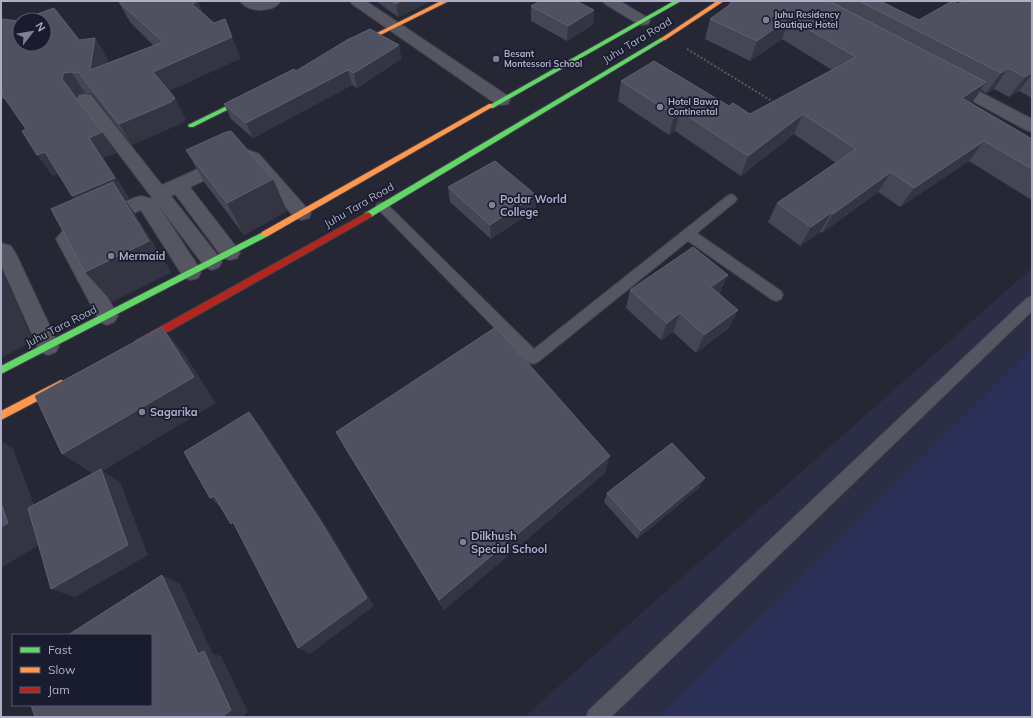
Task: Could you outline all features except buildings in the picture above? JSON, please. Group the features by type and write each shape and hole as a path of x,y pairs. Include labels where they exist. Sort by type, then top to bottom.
{"main road":[{"path":"344,50 446,1"},
{"name":"Juhu Tara Road","path":"1,370 230,253 678,1"},
{"name":"Juhu Tara Road","path":"130,348 382,206 667,36 721,1"},
{"path":"191,125 261,91"},
{"path":"1,416 69,380"}],"street":[{"path":"247,1 256,6 265,5 274,1"},
{"path":"357,1 502,100"},
{"path":"610,1 643,21"},
{"path":"936,75 1032,126"},
{"path":"85,99 212,262"},
{"path":"159,194 237,158 248,156 253,158 302,213"},
{"path":"178,185 230,253"},
{"path":"107,316 66,239 73,232 141,203 147,204 192,272"},
{"path":"180,221 198,212"},
{"path":"1,250 4,251 7,256 48,346"}],"lane":[{"path":"382,206 533,358 731,200"},
{"path":"688,234 776,295"},
{"path":"596,717 1032,302"}],"path":[{"path":"667,36 780,106"}],"shaded area":[{"path":"1032,268 1032,717 524,717"}],"water":[{"path":"1032,349 1032,717 660,717"}],"traffic: fast":[{"path":"491,106 678,1"},
{"path":"368,215 663,39"},
{"path":"191,125 253,95"},
{"path":"1,370 265,234"}],"traffic: slow":[{"path":"352,47 446,1"},
{"path":"663,39 721,1"},
{"path":"265,234 491,106"},
{"path":"1,416 61,384"}],"traffic: jam":[{"path":"138,344 368,215"}],"place":[{"name":"Juhu Residency Boutique Hotel","path":"766,20"},
{"name":"Besant Montessori School","path":"496,59"},
{"name":"Hotel Bawa Continental","path":"660,107"},
{"name":"Podar World College","path":"492,205"},
{"name":"Mermaid","path":"111,256"},
{"name":"Sagarika","path":"142,412"},
{"name":"Dilkhush Special School","path":"463,542"}]}
